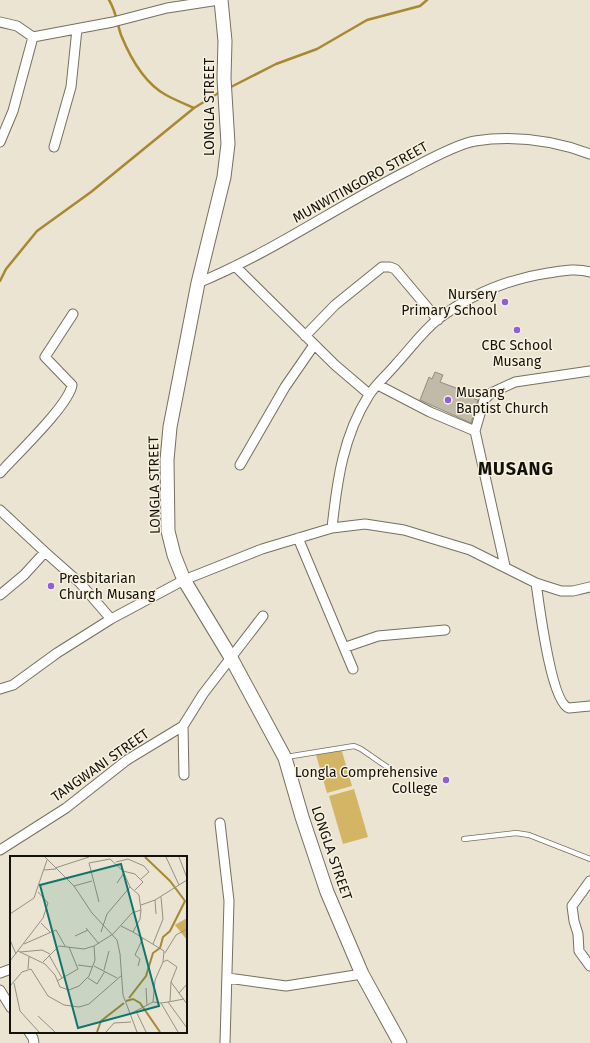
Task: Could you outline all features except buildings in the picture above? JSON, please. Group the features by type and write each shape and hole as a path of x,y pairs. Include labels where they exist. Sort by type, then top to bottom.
{"main road":[{"name":"LONGLA STREET","path":"220,0 225,41 224,78 228,144 224,177 198,283 170,427 167,460 168,531 174,555 184,580 230,656 285,758 302,817 327,892 362,974 400,1043"}],"street":[{"path":"0,22 17,26 33,37 116,22 166,4 220,0"},
{"path":"54,147 71,87 76,29"},
{"path":"0,142 13,112 33,37"},
{"name":"MUNWITINGORO STREET","path":"198,283 235,266 381,183 435,156 473,141 512,137 546,141 590,154"},
{"path":"235,266 305,336 369,394"},
{"path":"305,336 335,304 385,266 394,269 438,320"},
{"path":"332,528 337,480 342,457 352,429 369,394 438,320 465,302 509,281 523,277 567,270 590,272"},
{"path":"0,473 51,417 71,391 72,385 45,357 73,314"},
{"path":"240,465 285,387 314,344"},
{"path":"505,566 475,430 484,400 491,392 515,382 590,371"},
{"path":"378,385 430,412 475,430"},
{"path":"0,510 80,583 111,619"},
{"path":"0,689 13,685 57,653 111,619 184,580 262,549 332,528 365,524 404,530 470,550 505,566 536,583 561,591 573,591 590,587"},
{"path":"298,538 346,647 353,669"},
{"path":"0,595 24,575 45,552"},
{"path":"536,583 545,641 556,688 562,702 570,708 590,706"},
{"name":"TANGWANI STREET","path":"0,850 66,808 127,760 183,726 203,694 230,656 263,616"},
{"path":"346,647 378,636 445,630"},
{"path":"183,726 184,776"},
{"path":"220,823 229,901 225,1043"},
{"path":"590,881 572,906 578,934 579,952 590,966"},
{"path":"0,973 10,969"},
{"path":"228,978 286,986 362,974"},
{"path":"0,990 10,1006"},
{"path":"29,1033 33,1038 34,1043"}],"lane":[{"path":"285,758 354,746 361,748 390,769"},
{"path":"464,839 516,834 529,835 590,859"}],"shaded area":[{"path":"341,748 352,786 327,793 316,755"},
{"path":"354,789 368,837 343,844 329,796"}],"waterway":[{"path":"109,0 115,13 121,35 133,60 144,77 158,90 169,97 194,108 220,92"},
{"path":"229,88 276,64 317,49 367,20 420,6 427,0"},
{"path":"0,281 6,269 37,231 91,192 194,108"}],"place":[{"name":"Nursery Primary School","path":"505,302"},
{"name":"CBC School Musang","path":"517,330"},
{"name":"Musang Baptist Church","path":"448,400"},
{"name":"Presbitarian Church Musang","path":"51,586"},
{"name":"Longla Comprehensive College","path":"446,780"}],"district":[{"name":"MUSANG","path":"516,469"}]}
